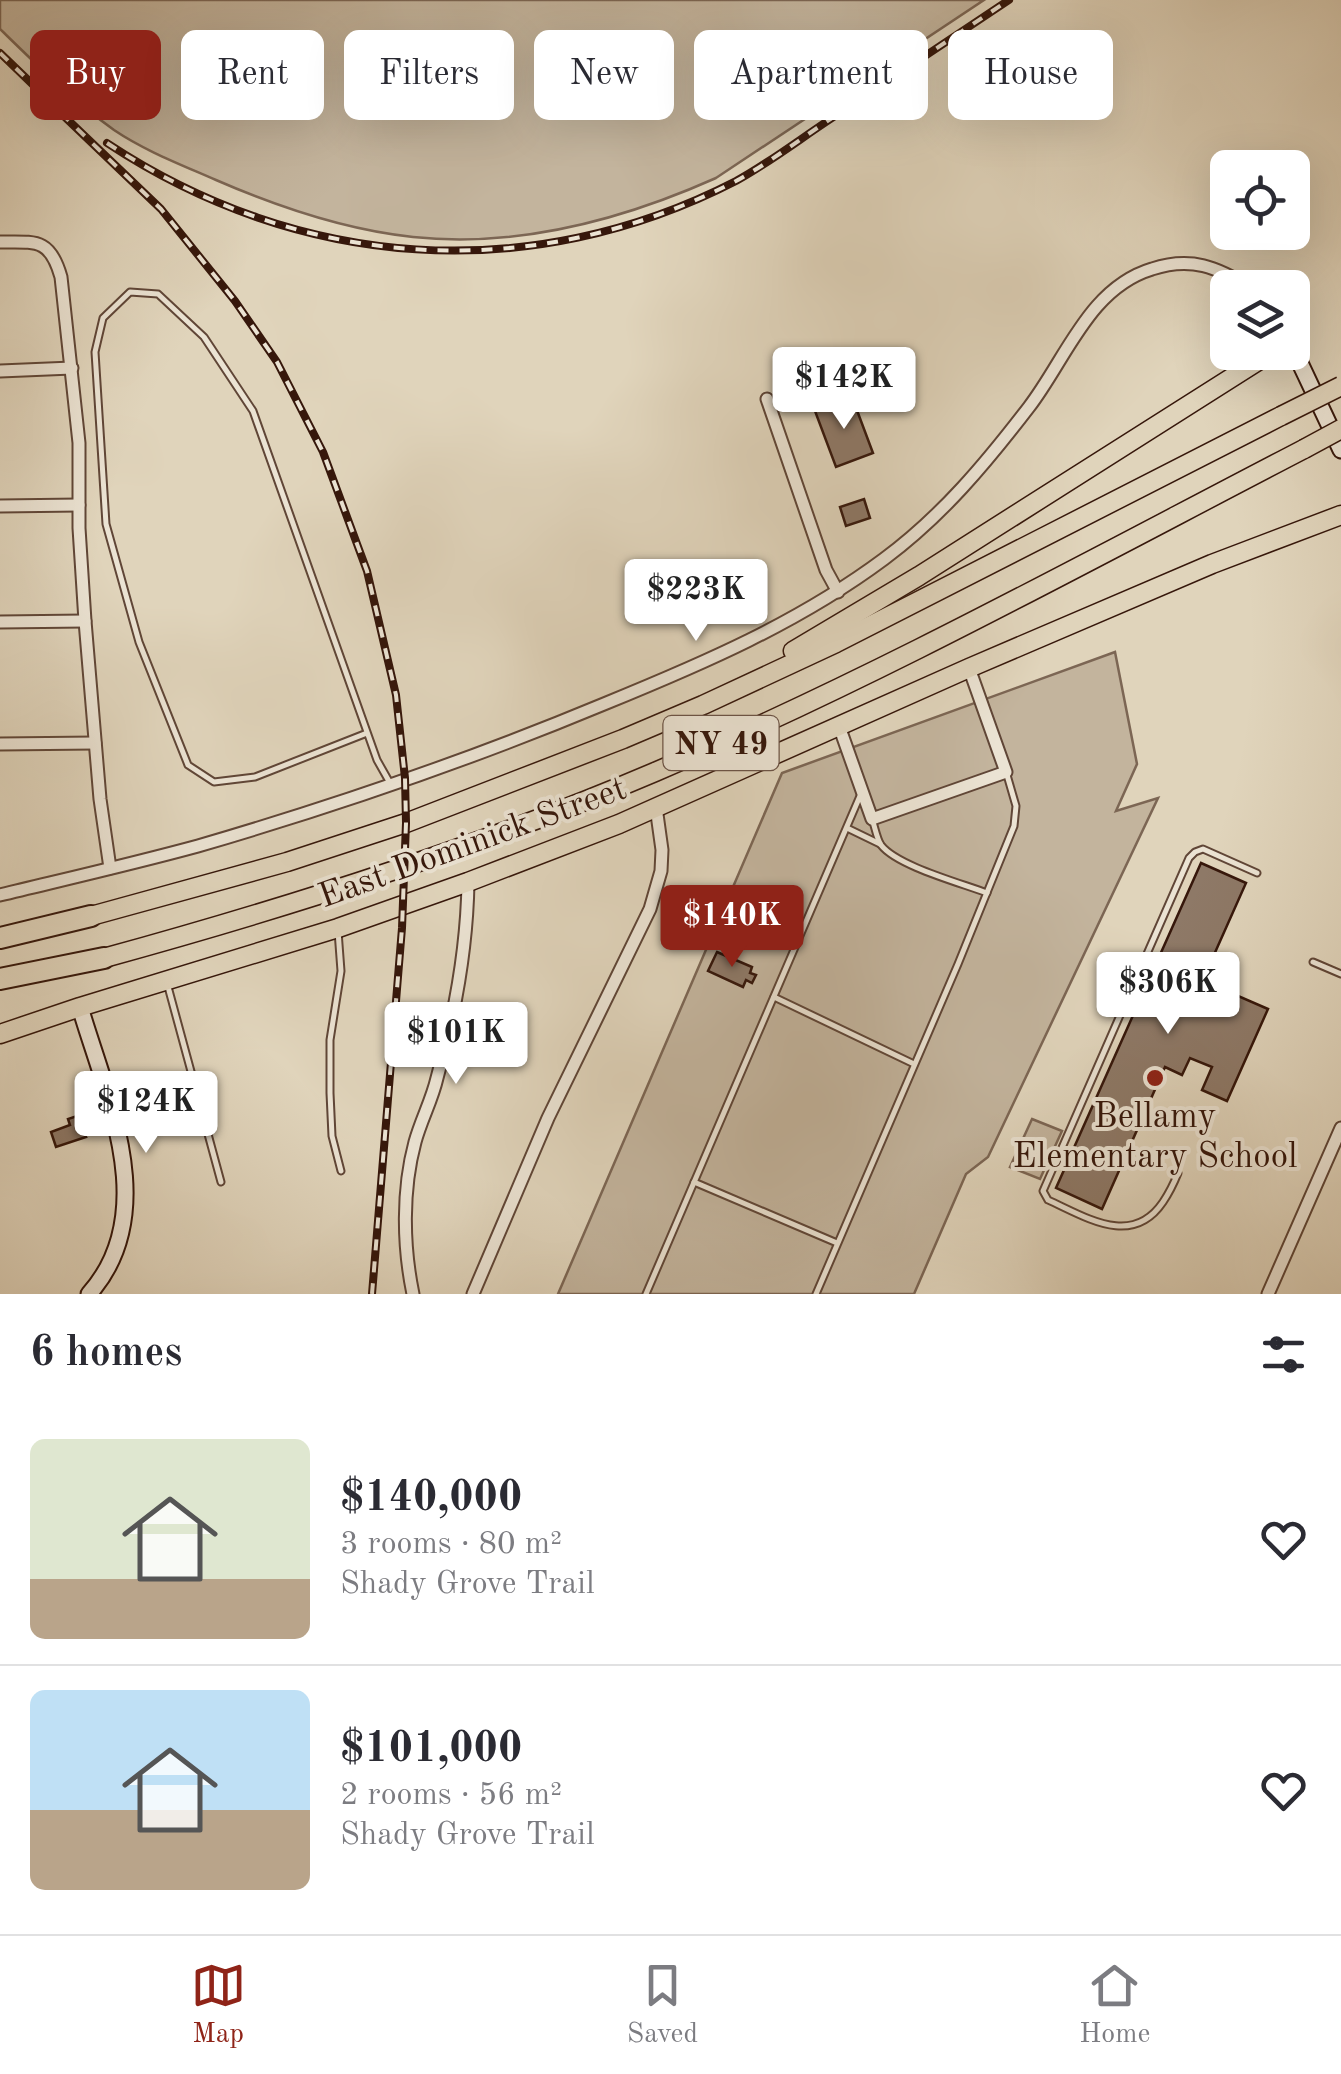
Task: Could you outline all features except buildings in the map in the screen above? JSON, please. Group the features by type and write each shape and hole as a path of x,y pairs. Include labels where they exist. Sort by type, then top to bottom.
{"highway":[{"path":"703,705 920,576 1244,370"},
{"name":"NY 49","path":"0,938 287,862 406,823 623,739 836,643 1341,386"},
{"name":"NY 49","path":"0,979 104,958 187,935 406,866 497,835 656,772 780,717 953,632 1341,429"},
{"name":"East Dominick Street","path":"0,1034 338,928 619,824 1212,564 1341,514"}],"main road":[{"path":"1303,370 1341,450"},
{"path":"80,1007 123,1150 126,1189 116,1248 89,1294"}],"street":[{"path":"0,242 44,246 55,256 62,277 79,443 84,622 110,868"},
{"path":"0,896 197,846 390,784 550,726 702,664 780,626 838,592 888,556 958,494 1039,394 1084,322 1117,286 1141,272 1168,264 1194,263 1220,270"},
{"path":"0,371 72,368"},
{"path":"767,399 826,570 838,592"},
{"path":"0,506 79,504"},
{"path":"0,622 84,622"},
{"path":"840,726 872,819 1006,772 970,668"},
{"path":"0,744 95,743"},
{"path":"473,1294 548,1118 650,909 661,872 656,807"},
{"path":"413,1294 406,1188 414,1144 437,1080 460,977 467,932 468,882"},
{"path":"1268,1294 1341,1128"}],"lane":[{"path":"367,732 255,777 214,782 188,765 139,642 106,524 95,352 102,318 130,292 158,294 204,337 253,411 377,760 390,784"},
{"path":"816,1294 1016,816 1016,800 1006,772"},
{"path":"646,1294 862,792"},
{"path":"872,819 880,844"},
{"path":"846,828 918,868 987,892"},
{"path":"1178,1173 1162,1204 1150,1217 1120,1227 1106,1226 1048,1200 1043,1191 1191,854 1204,849 1258,873"},
{"path":"338,928 341,971 330,1040 330,1093 332,1136 342,1170"},
{"path":"1313,962 1341,974"},
{"path":"166,980 222,1182"},
{"path":"774,997 914,1064"},
{"path":"694,1182 837,1243"}],"shaded area":[{"path":"0,0 984,0 928,37 928,30 694,30 694,120 803,120 716,178 680,193 606,218 491,238 388,234 313,216 177,163 114,130 101,120 161,120 161,30 30,30 30,58 0,29"},
{"path":"1115,652 1137,764 1116,811 1158,798 988,1157 966,1174 914,1294 558,1294 782,773"},
{"path":"1032,1119 1062,1131 1040,1179 1010,1167"}],"railway":[{"path":"107,143 181,185 257,217 336,239 416,249 497,249 578,238 658,215 736,181 1009,0"},
{"path":"0,53 30,82"},
{"path":"68,120 161,209 235,301 277,362 323,452 367,571 396,695 406,823 402,928 372,1294"}],"place":[{"name":"Bellamy Elementary School","path":"1155,1078"}]}
